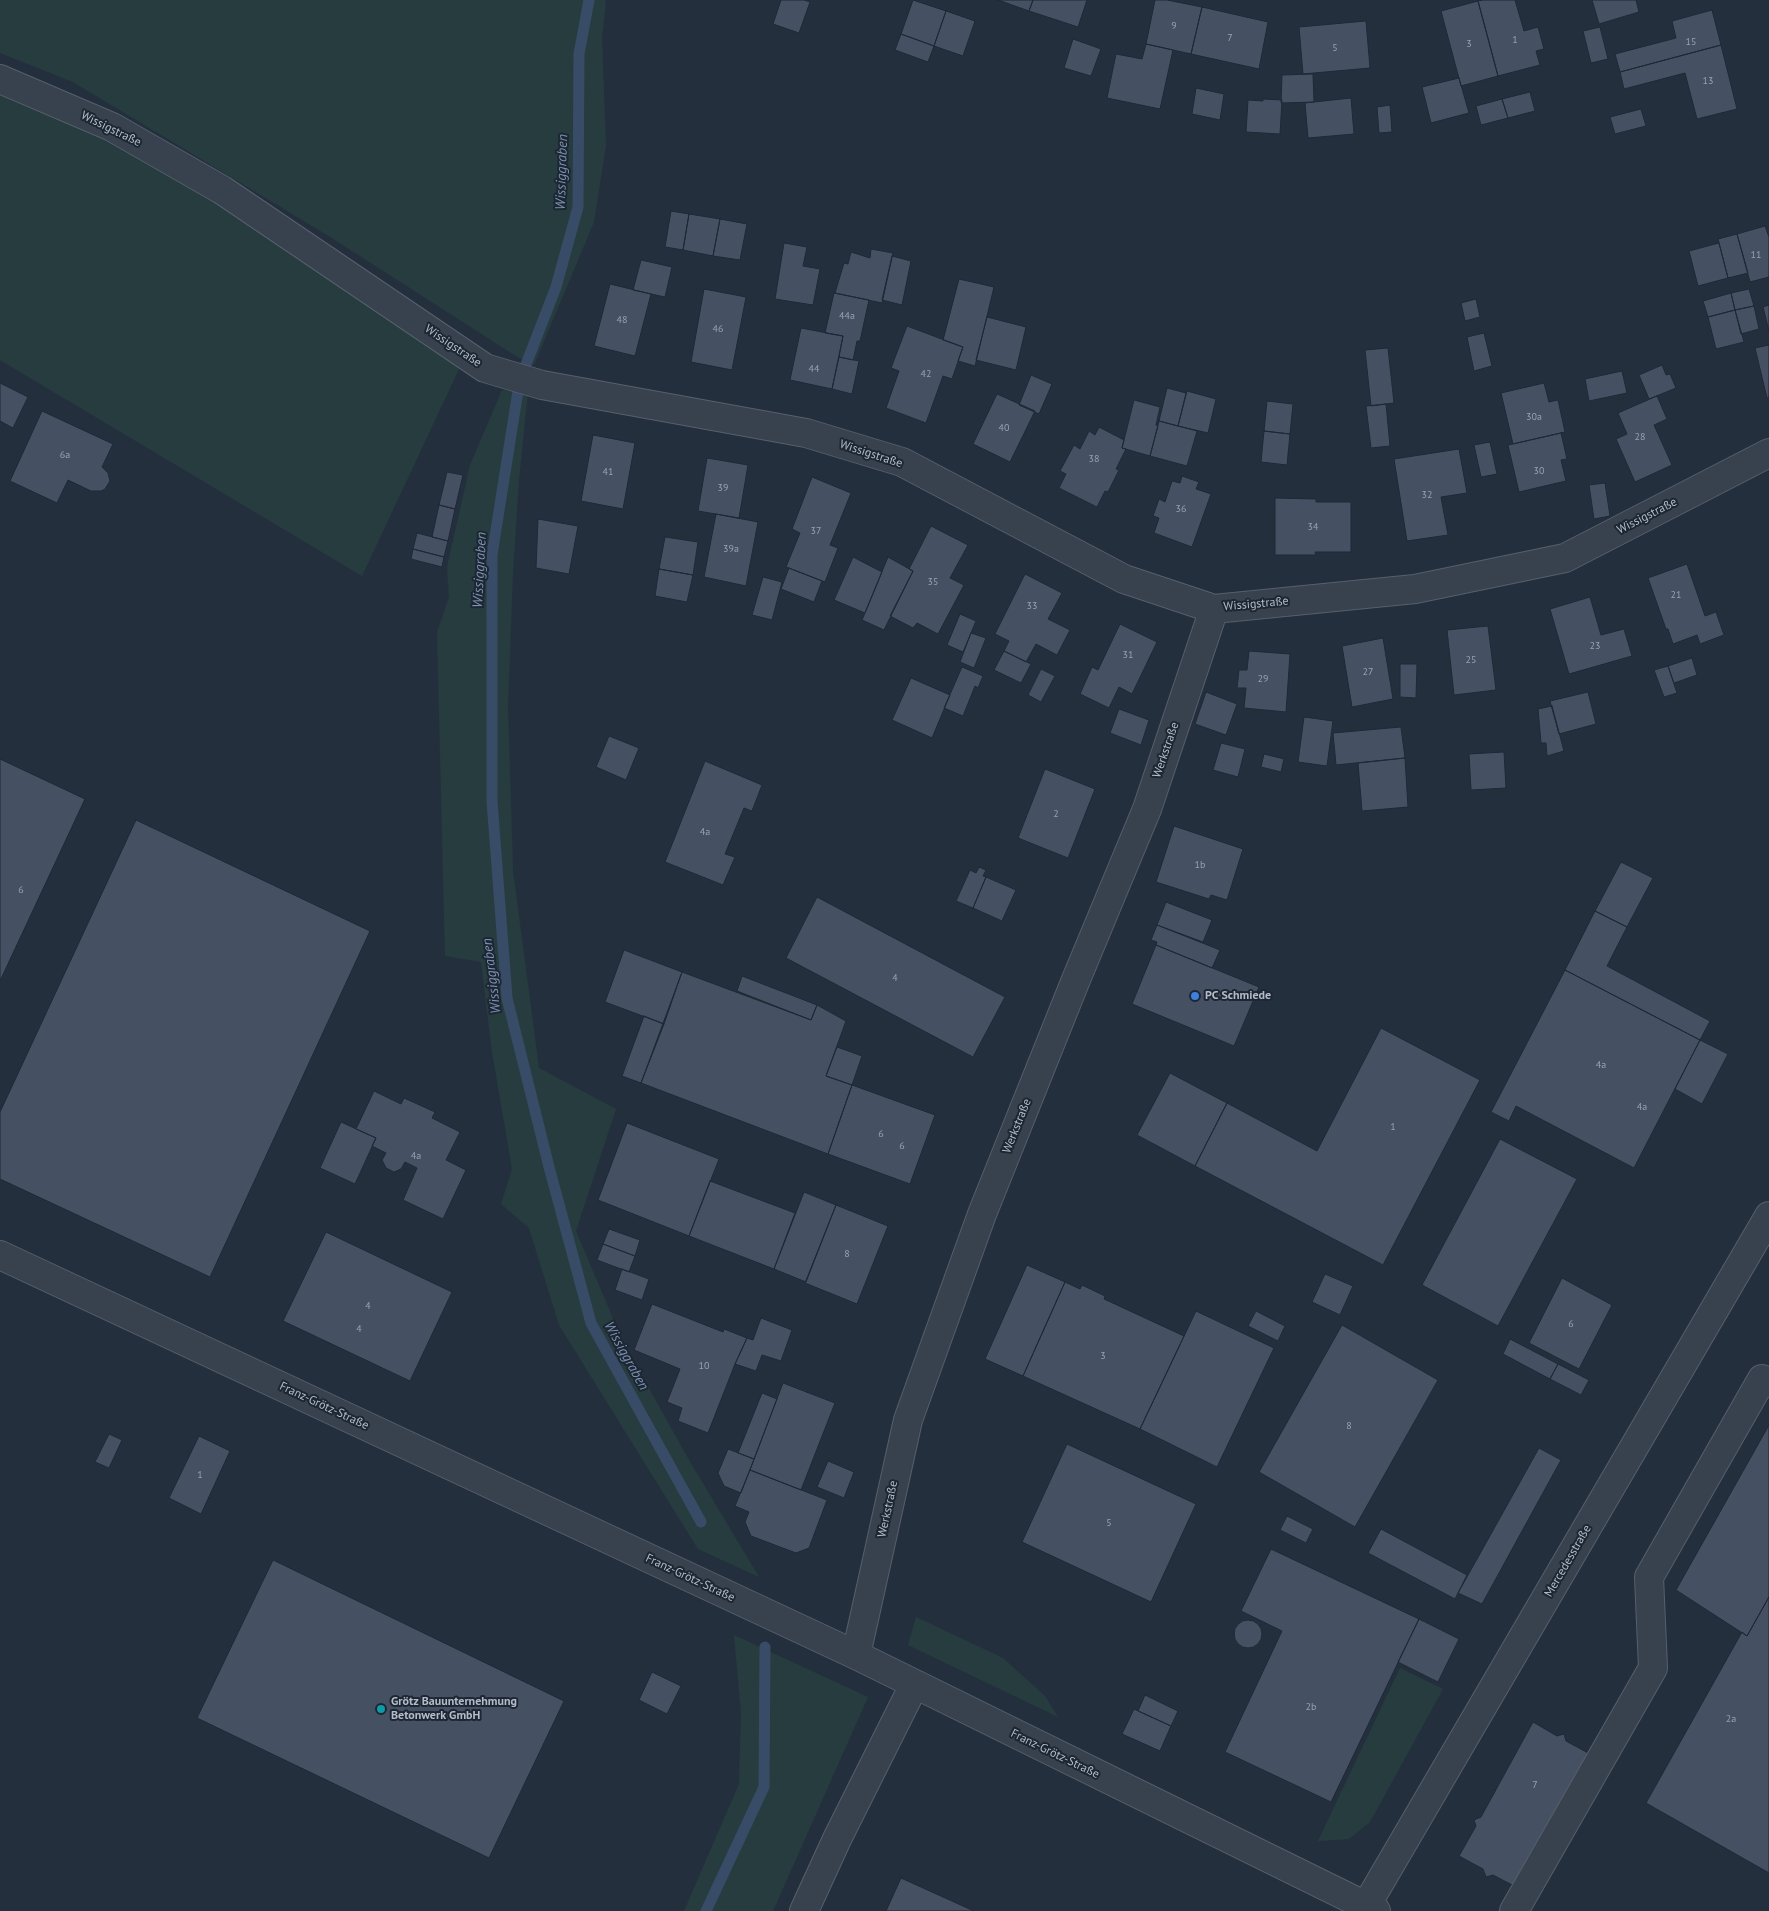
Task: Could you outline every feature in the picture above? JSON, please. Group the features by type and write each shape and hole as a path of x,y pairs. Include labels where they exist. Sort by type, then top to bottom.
{"street":[{"name":"Wissigstraße","path":"0,79 112,127 222,190 485,368 542,385 806,433 902,462 1124,579 1214,608 1415,589 1566,558 1769,453"},
{"name":"Werkstraße","path":"856,1655 908,1420 982,1214 1147,808 1214,608"},
{"name":"Mercedesstraße","path":"1371,1909 1769,1216"},
{"name":"Franz-Grötz-Straße","path":"0,1255 856,1655 1371,1909"},
{"path":"1514,1911 1653,1668 1649,1577 1762,1379 1769,1383"},
{"path":"804,1911 837,1839 914,1685"}],"green space":[{"path":"0,0 606,0 602,39 606,146 594,222 534,365 519,358 327,235 73,82 0,53"},
{"path":"0,89 97,131 240,216 387,319 460,367 362,576 0,360"},
{"path":"502,390 528,392 519,480 513,571 508,707 513,871 539,1068 616,1109 576,1231 623,1342 689,1460 759,1577 698,1549 559,1325 529,1228 501,1204 512,1169 492,1052 481,962 445,956 437,632 449,597 447,567 470,465"},
{"path":"916,1617 1003,1658 1045,1696 1058,1717 908,1645"},
{"path":"734,1635 868,1697 773,1911 684,1911 739,1784 741,1713"},
{"path":"1400,1668 1443,1689 1370,1822 1349,1839 1318,1841"}],"building":[{"path":"781,0 804,0 810,2 799,33 773,24"},
{"path":"913,0 946,11 934,46 901,34"},
{"path":"998,0 1033,0 1029,11"},
{"path":"1033,0 1087,0 1078,27 1029,11"},
{"path":"1155,0 1167,0 1202,7 1191,54 1146,44"},
{"path":"1515,0 1524,31 1538,27 1544,49 1536,51 1540,65 1498,76 1478,1"},
{"path":"1592,0 1636,0 1639,12 1599,24"},
{"path":"1478,1 1498,76 1461,86 1441,11"},
{"path":"1202,7 1268,22 1259,69 1191,54"},
{"path":"1712,10 1721,45 1620,72 1615,54 1676,38 1672,21"},
{"path":"946,11 975,21 963,56 934,46"},
{"path":"1366,21 1370,68 1303,74 1299,27"},
{"path":"1600,27 1608,59 1591,63 1583,31"},
{"path":"901,34 934,46 928,62 895,50"},
{"path":"1073,39 1101,49 1091,76 1064,68"},
{"path":"1146,44 1173,50 1160,109 1107,98 1116,54 1142,59"},
{"path":"1721,45 1737,109 1697,119 1685,73 1624,89 1620,72"},
{"path":"1313,74 1314,102 1281,103 1282,75"},
{"path":"1459,78 1469,113 1431,123 1422,87"},
{"path":"1196,88 1224,94 1220,120 1192,114"},
{"path":"1530,92 1535,111 1508,118 1502,99"},
{"path":"1351,98 1354,134 1308,138 1305,103"},
{"path":"1263,99 1282,100 1280,134 1246,132 1248,100 1263,101"},
{"path":"1502,99 1508,118 1481,125 1476,106"},
{"path":"1390,105 1392,132 1379,133 1377,107"},
{"path":"1641,109 1646,126 1615,134 1610,117"},
{"path":"671,211 689,214 683,250 665,247"},
{"path":"689,214 720,219 713,256 683,250"},
{"path":"720,219 747,224 740,260 713,256"},
{"path":"1765,226 1769,237 1769,277 1750,282 1737,234"},
{"path":"1737,234 1748,273 1728,278 1718,239"},
{"path":"784,243 807,247 803,266 820,269 813,305 775,299"},
{"path":"1719,243 1728,278 1698,286 1689,251"},
{"path":"871,249 893,253 882,303 835,293 844,263 848,264 851,252 870,258"},
{"path":"892,256 911,261 902,305 882,300"},
{"path":"641,260 672,267 665,297 633,290"},
{"path":"959,279 994,287 975,366 958,361 963,347 943,340"},
{"path":"610,284 651,294 635,356 594,346"},
{"path":"704,289 746,297 732,370 691,362"},
{"path":"1749,289 1754,306 1735,310 1731,293"},
{"path":"834,293 869,300 860,341 857,341 853,360 839,357 843,336 825,333"},
{"path":"1731,293 1735,310 1708,317 1703,301"},
{"path":"1476,299 1480,317 1465,321 1461,303"},
{"path":"1769,305 1769,331 1763,307"},
{"path":"1754,306 1759,329 1741,334 1735,310"},
{"path":"1735,310 1744,342 1716,349 1708,317"},
{"path":"987,317 1026,327 1016,370 976,360"},
{"path":"907,326 963,347 952,379 943,376 926,423 886,408 899,371 891,368"},
{"path":"801,328 843,336 832,389 790,380"},
{"path":"1484,333 1492,366 1474,371 1467,337"},
{"path":"1769,345 1769,397 1767,398 1755,348"},
{"path":"1388,348 1394,403 1371,406 1365,350"},
{"path":"839,357 859,361 852,394 832,389"},
{"path":"1662,365 1666,375 1670,374 1676,388 1649,399 1639,375"},
{"path":"1622,371 1627,393 1589,401 1585,379"},
{"path":"1031,375 1052,384 1039,414 1019,405"},
{"path":"0,383 28,397 13,428 0,421"},
{"path":"1544,383 1549,402 1558,400 1565,432 1513,444 1501,393"},
{"path":"1167,388 1186,393 1178,426 1159,421"},
{"path":"1187,391 1216,399 1208,433 1178,426"},
{"path":"997,394 1035,411 1010,462 973,444"},
{"path":"1657,396 1667,419 1654,425 1672,465 1635,482 1616,439 1627,434 1618,413"},
{"path":"1134,400 1160,407 1156,425 1158,426 1150,456 1122,448"},
{"path":"1267,401 1293,404 1290,434 1264,431"},
{"path":"1386,404 1390,446 1371,448 1366,406"},
{"path":"42,411 113,444 102,467 108,473 110,481 105,489 91,491 68,480 57,503 10,481"},
{"path":"1159,421 1197,431 1187,466 1150,456"},
{"path":"1099,427 1124,440 1122,448 1126,449 1116,469 1119,470 1108,492 1105,491 1097,507 1059,488 1066,474 1060,471 1074,445 1080,449 1089,431 1095,435"},
{"path":"1264,431 1290,434 1287,465 1261,462"},
{"path":"1561,433 1567,459 1561,460 1566,481 1519,492 1508,445"},
{"path":"593,435 635,443 623,509 581,501"},
{"path":"1490,442 1497,474 1481,477 1474,445"},
{"path":"1459,449 1467,493 1441,497 1448,535 1407,541 1394,459"},
{"path":"707,458 748,465 739,518 698,511"},
{"path":"447,472 463,475 455,509 439,505"},
{"path":"1182,476 1199,482 1196,489 1211,494 1192,547 1154,533 1159,518 1153,516 1159,499 1165,502 1172,481 1180,483"},
{"path":"812,477 851,493 830,545 838,548 825,582 786,567 800,533 792,529"},
{"path":"1605,483 1610,516 1594,519 1589,485"},
{"path":"1275,498 1316,499 1316,502 1351,502 1351,552 1315,552 1316,555 1275,555"},
{"path":"439,505 455,509 448,541 432,537"},
{"path":"716,514 758,522 746,586 704,577"},
{"path":"538,519 578,526 569,574 536,568"},
{"path":"931,526 968,545 950,578 964,585 938,634 917,623 913,628 890,616 913,571 909,569"},
{"path":"417,533 448,541 444,557 413,549"},
{"path":"665,537 698,542 693,575 659,569"},
{"path":"413,549 444,557 442,567 411,559"},
{"path":"853,557 882,572 865,613 834,600"},
{"path":"888,557 913,571 884,630 862,620"},
{"path":"1687,564 1705,616 1716,612 1724,635 1700,644 1697,635 1673,644 1648,578"},
{"path":"789,568 822,581 814,602 781,589"},
{"path":"659,569 693,575 687,602 655,596"},
{"path":"1025,574 1062,593 1048,619 1070,630 1057,655 1036,644 1026,662 1004,651 1009,641 995,634"},
{"path":"763,577 782,582 772,620 752,615"},
{"path":"1590,597 1601,635 1624,629 1632,656 1569,674 1550,609"},
{"path":"960,614 976,621 963,652 947,645"},
{"path":"1120,624 1157,642 1132,694 1119,687 1109,708 1080,694 1092,667 1098,670"},
{"path":"1488,626 1496,690 1454,695 1447,630"},
{"path":"971,633 986,638 974,668 960,662"},
{"path":"1383,638 1393,699 1352,707 1342,646"},
{"path":"1004,651 1031,664 1021,683 994,670"},
{"path":"1249,651 1290,654 1286,712 1244,708 1246,688 1237,688 1239,670 1247,670"},
{"path":"1692,658 1697,675 1674,683 1668,666"},
{"path":"1400,664 1417,664 1416,698 1400,697"},
{"path":"1668,666 1677,693 1664,697 1654,670"},
{"path":"962,667 983,676 978,688 975,686 963,716 944,708"},
{"path":"1041,669 1055,676 1041,702 1028,695"},
{"path":"911,678 950,695 932,738 892,720"},
{"path":"1206,692 1237,704 1226,735 1195,724"},
{"path":"1588,692 1596,724 1559,734 1550,701"},
{"path":"1552,706 1564,751 1547,756 1546,743 1541,743 1538,709"},
{"path":"1119,709 1149,720 1141,745 1110,733"},
{"path":"1304,717 1333,721 1327,766 1298,762"},
{"path":"1401,727 1405,758 1336,765 1333,733"},
{"path":"609,736 639,748 626,780 596,767"},
{"path":"1221,743 1245,749 1238,777 1213,770"},
{"path":"1504,752 1506,788 1471,790 1469,754"},
{"path":"1264,754 1284,759 1281,772 1261,767"},
{"path":"1405,758 1408,807 1362,811 1358,763"},
{"path":"0,759 85,799 0,981"},
{"path":"705,761 762,785 752,811 744,808 725,854 735,857 723,885 665,862"},
{"path":"1045,769 1095,789 1068,858 1018,838"},
{"path":"136,820 370,931 210,1277 0,1179 0,1112"},
{"path":"1174,826 1243,849 1227,900 1211,895 1209,899 1156,882"},
{"path":"1621,862 1653,878 1627,927 1595,911"},
{"path":"979,867 986,870 983,876 986,877 973,908 956,901 970,870 976,873"},
{"path":"986,877 1016,890 1002,921 973,908"},
{"path":"817,897 1005,997 973,1057 786,958"},
{"path":"1166,902 1212,920 1203,942 1157,925"},
{"path":"1595,911 1627,927 1607,966 1710,1021 1700,1040 1565,970"},
{"path":"1157,925 1220,950 1212,968 1156,945 1157,942 1151,940"},
{"name":"PC Schmiede","path":"1156,945 1259,987 1234,1046 1132,1004"},
{"path":"624,950 682,972 664,1024 605,1002"},
{"path":"1565,970 1700,1040 1634,1168 1516,1106 1509,1121 1491,1112"},
{"path":"682,972 811,1020 817,1005 846,1021 826,1076 852,1085 828,1154 641,1083"},
{"path":"742,976 817,1005 811,1020 737,991"},
{"path":"644,1016 664,1024 641,1083 622,1076"},
{"path":"1381,1028 1480,1080 1383,1265 1195,1166 1227,1103 1317,1151"},
{"path":"1700,1040 1728,1054 1702,1104 1675,1089"},
{"path":"837,1047 862,1056 852,1085 826,1076"},
{"path":"1170,1073 1227,1103 1195,1166 1137,1135"},
{"path":"852,1085 935,1115 910,1184 828,1154"},
{"path":"374,1091 401,1104 404,1098 435,1112 432,1118 460,1132 446,1160 466,1170 443,1219 403,1200 417,1168 405,1162 401,1169 394,1172 386,1168 382,1160 386,1153 372,1146 376,1138 356,1129"},
{"path":"341,1122 376,1138 355,1184 320,1168"},
{"path":"627,1123 719,1159 689,1236 598,1200"},
{"path":"1500,1139 1577,1179 1498,1326 1422,1285"},
{"path":"710,1181 795,1213 774,1269 689,1236"},
{"path":"804,1192 836,1205 806,1282 774,1269"},
{"path":"836,1205 888,1226 857,1304 805,1283"},
{"path":"609,1229 640,1240 635,1256 603,1244"},
{"path":"326,1232 452,1292 410,1381 283,1321"},
{"path":"603,1244 635,1256 629,1272 597,1260"},
{"path":"1027,1265 1065,1282 1023,1376 985,1359"},
{"path":"622,1269 649,1279 642,1300 615,1290"},
{"path":"1325,1274 1353,1286 1340,1315 1312,1302"},
{"path":"1562,1278 1612,1305 1579,1369 1529,1343"},
{"path":"1065,1282 1080,1289 1082,1285 1105,1296 1104,1299 1184,1336 1140,1429 1023,1376"},
{"path":"652,1304 723,1332 724,1329 747,1338 708,1433 678,1421 682,1408 667,1402 680,1369 634,1350"},
{"path":"1196,1311 1274,1348 1217,1467 1140,1429"},
{"path":"1256,1311 1285,1326 1278,1341 1248,1326"},
{"path":"761,1318 792,1330 781,1361 762,1355 756,1371 735,1364 747,1338 753,1340"},
{"path":"1342,1325 1438,1380 1355,1527 1259,1472"},
{"path":"1510,1339 1558,1364 1550,1379 1503,1354"},
{"path":"1558,1364 1589,1380 1581,1395 1550,1379"},
{"path":"783,1383 835,1403 801,1490 750,1470"},
{"path":"762,1393 777,1399 754,1459 738,1453"},
{"path":"1769,1425 1769,1597 1747,1636 1676,1590"},
{"path":"109,1434 122,1440 109,1468 95,1462"},
{"path":"199,1436 230,1451 201,1514 169,1498"},
{"path":"1067,1444 1196,1504 1151,1602 1022,1542"},
{"path":"1539,1448 1561,1460 1482,1604 1458,1593"},
{"path":"728,1449 754,1459 741,1493 724,1486 718,1473"},
{"path":"828,1461 854,1472 844,1498 817,1487"},
{"path":"750,1470 827,1500 809,1548 796,1553 751,1536 745,1522 749,1512 735,1506"},
{"path":"1287,1516 1313,1529 1306,1543 1280,1530"},
{"path":"1381,1529 1467,1575 1455,1599 1368,1553"},
{"path":"1271,1549 1419,1619 1331,1802 1225,1752 1282,1631 1241,1611"},
{"name":"Grötz Bauunternehmung Betonwerk GmbH","path":"273,1560 564,1701 489,1858 197,1718"},
{"path":"1769,1597 1769,1873 1646,1803 1742,1632 1747,1636"},
{"path":"1419,1619 1459,1639 1438,1682 1398,1662"},
{"path":"1248,1620 1258,1624 1262,1634 1258,1644 1248,1648 1238,1644 1234,1634 1238,1624"},
{"path":"652,1672 681,1686 667,1714 639,1700"},
{"path":"1145,1695 1178,1711 1171,1726 1138,1711"},
{"path":"1134,1709 1171,1726 1160,1751 1122,1734"},
{"path":"1533,1722 1557,1736 1564,1734 1566,1741 1590,1754 1516,1887 1493,1875 1486,1877 1483,1869 1459,1856 1476,1826 1474,1820 1481,1817"},
{"path":"901,1878 974,1911 886,1911"}],"waterway":[{"name":"Wissiggraben","path":"589,0 579,54 578,207 556,287 525,367 518,391 492,555 492,801 507,998 549,1167 591,1323 701,1522"},
{"path":"706,1911 764,1787 765,1647"}],"place":[{"name":"PC Schmiede","path":"1195,996"},
{"name":"Grötz Bauunternehmung Betonwerk GmbH","path":"381,1709"}]}
